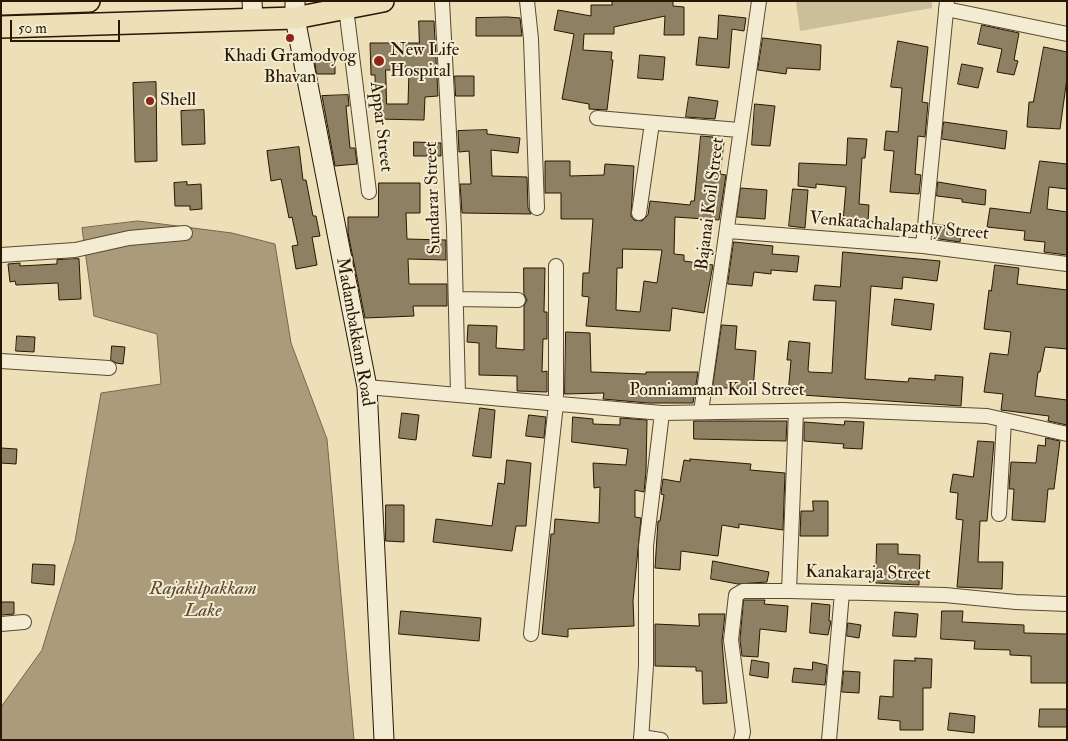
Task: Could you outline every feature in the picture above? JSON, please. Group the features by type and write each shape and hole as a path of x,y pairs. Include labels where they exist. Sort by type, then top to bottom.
{"main road":[{"path":"11,3 89,1"},
{"path":"1,27 253,10 346,8 383,1"}],"street":[{"name":"Sundarar Street","path":"442,1 447,70 458,394"},
{"path":"527,1 531,40 537,208"},
{"name":"Bajanai Koil Street","path":"701,412 728,231 739,130 759,1"},
{"path":"923,246 947,5 1067,34"},
{"name":"Appar Street","path":"346,8 369,192"},
{"name":"Madambakkam Road","path":"295,10 366,387 384,740"},
{"path":"597,118 739,130"},
{"path":"639,212 652,123"},
{"name":"Venkatachalapathy Street","path":"728,231 923,246 1067,264"},
{"path":"1,255 75,250 129,238 185,234"},
{"path":"531,634 556,404 556,266"},
{"path":"456,299 518,300"},
{"path":"1,361 109,368"},
{"name":"Ponniamman Koil Street","path":"366,387 662,413 842,410 987,416 1067,434"},
{"name":"Kanakaraja Street","path":"796,411 789,591 945,595 1016,602 1067,604"},
{"path":"660,740 641,739 646,666 646,546 662,413"},
{"path":"999,514 1004,420"},
{"path":"741,740 743,732 731,640 736,595 743,591 789,591"},
{"path":"829,740 842,593"},
{"path":"1,624 24,622"}],"shaded area":[{"path":"796,1 932,1 932,8 800,31"}],"water":[{"name":"Rajakilpakkam Lake","path":"138,221 232,233 275,244 291,343 327,439 354,740 1,740 1,707 42,650 75,541 101,393 161,384 157,334 94,316 82,228"}],"building":[{"path":"612,1 673,1 673,6 684,7 684,35 664,35 665,16 614,27 614,34 584,34 583,50 612,52 611,60 613,60 607,110 589,109 589,104 562,99 574,34 554,30 558,10 591,16 591,5 612,5"},
{"path":"719,15 746,18 744,31 732,29 729,68 696,65 699,37 717,39"},
{"path":"476,18 520,18 522,36 476,36"},
{"path":"419,21 434,21 438,96 425,97 424,120 376,119 375,75 371,75 370,43 419,43","holes":["386,70 409,70 408,104 387,104"]},
{"path":"982,25 1019,33 1014,60 1018,61 1014,75 997,72 1002,49 978,44"},
{"path":"763,38 821,45 820,70 787,68 786,74 758,70"},
{"path":"898,41 928,47 922,102 928,103 925,137 918,136 915,174 921,175 919,194 890,192 894,151 884,150 886,131 898,132 902,88 891,87"},
{"path":"1044,47 1067,52 1067,78 1060,129 1027,127 1029,102 1033,102"},
{"path":"314,54 335,55 335,74 317,74"},
{"path":"640,55 665,57 663,80 638,78"},
{"path":"962,64 983,68 978,88 958,84"},
{"path":"455,76 474,76 474,96 456,96"},
{"path":"156,82 157,161 135,162 133,83"},
{"path":"348,95 349,106 346,106 350,148 355,148 357,164 335,166 322,96"},
{"path":"689,97 718,101 715,119 686,117"},
{"path":"755,104 775,106 770,146 752,145"},
{"path":"204,110 205,144 182,145 181,111"},
{"path":"944,122 1007,131 1005,149 942,139"},
{"path":"487,130 487,134 520,138 518,153 491,150 492,176 527,177 528,208 531,214 462,213 460,184 471,184 469,151 459,152 458,131"},
{"path":"701,136 713,137 712,141 724,142 720,174 726,175 719,220 675,217 674,254 684,255 684,261 713,265 704,313 672,308 670,331 586,326 589,297 582,296 583,273 589,273 593,219 561,219 561,193 545,193 545,161 570,161 570,176 604,175 605,164 634,166 631,216 634,220 642,221 648,215 650,201 690,205 691,201 694,201","holes":["623,249 662,250 657,283 644,281 640,312 616,310 617,268 622,268"]},
{"path":"848,138 867,139 865,158 862,158 859,204 869,205 868,222 843,221 846,187 816,184 816,188 798,186 799,163 846,165"},
{"path":"414,142 441,143 441,156 414,156"},
{"path":"299,147 303,180 306,180 313,216 316,216 320,236 312,237 317,265 296,269 292,246 298,245 292,217 289,218 281,179 271,181 267,151"},
{"path":"1040,161 1067,164 1067,189 1049,187 1047,209 1067,212 1067,255 1044,252 1045,242 1024,240 1025,231 987,227 990,208 1030,213"},
{"path":"187,182 187,185 201,184 202,209 190,210 190,206 175,206 174,183"},
{"path":"938,182 986,190 985,205 962,202 962,199 937,196"},
{"path":"379,183 420,183 420,213 406,213 407,239 446,240 446,260 408,259 409,284 447,284 447,306 413,306 414,316 365,318 348,233 348,217 378,217"},
{"path":"741,188 767,190 765,219 737,217"},
{"path":"793,189 808,190 805,228 789,226"},
{"path":"934,224 962,228 960,242 933,238"},
{"path":"734,242 773,246 772,254 799,256 797,272 771,270 771,274 754,272 752,286 728,284"},
{"path":"843,252 940,261 937,281 903,277 902,289 871,286 865,379 908,382 909,378 935,380 935,375 963,377 961,406 788,394 791,360 787,360 789,341 810,343 809,372 832,373 836,301 813,300 815,285 840,287"},
{"path":"79,259 81,299 59,300 58,283 16,285 15,281 10,282 8,264 20,263 20,266 57,264 57,260"},
{"path":"995,265 1019,268 1017,284 1067,290 1067,349 1045,347 1040,372 1038,372 1035,396 1067,400 1067,425 1048,421 1049,416 1001,410 1003,394 984,392 990,353 1008,355 1011,332 984,329 989,290 991,291"},
{"path":"524,268 545,268 544,312 547,312 547,339 543,339 542,372 547,371 547,392 517,391 517,376 479,375 479,343 467,342 468,325 497,326 496,348 524,350 524,306 527,300 524,294"},
{"path":"895,299 934,304 931,330 892,325"},
{"path":"722,325 737,326 735,349 756,351 753,390 713,387"},
{"path":"566,332 590,333 591,372 646,374 646,372 698,372 693,403 648,403 603,399 604,393 565,394"},
{"path":"17,336 35,337 34,352 16,351"},
{"path":"112,346 125,347 123,364 111,360"},
{"path":"480,408 495,410 491,458 473,456"},
{"path":"402,413 419,415 416,440 399,438"},
{"path":"529,415 546,417 544,438 526,436"},
{"path":"573,417 593,419 593,424 620,425 620,418 647,420 646,471 644,492 635,490 635,517 641,518 633,601 634,626 568,629 568,637 542,634 551,534 554,534 555,519 599,523 600,487 594,488 593,463 626,465 628,449 572,442"},
{"path":"694,421 787,421 786,441 694,439"},
{"path":"845,421 864,422 862,449 843,448 844,444 804,441 804,422 844,425"},
{"path":"1046,438 1060,441 1054,489 1048,489 1045,522 1012,520 1014,489 1009,489 1011,462 1036,463 1038,445 1045,446"},
{"path":"978,441 994,442 987,521 980,521 978,562 1003,562 1002,589 957,587 963,520 956,519 958,493 950,492 953,474 973,477"},
{"path":"1,448 17,449 16,464 1,463"},
{"path":"690,459 751,464 750,470 785,473 783,530 739,524 739,528 722,525 718,556 681,551 680,570 655,568 658,521 660,521 664,495 661,494 663,479 680,482 684,460 690,461"},
{"path":"507,460 531,463 526,526 516,526 512,551 433,542 436,519 492,526 498,483 504,484"},
{"path":"813,501 828,501 828,536 800,536 801,511 813,511"},
{"path":"386,505 404,505 404,542 386,541"},
{"path":"877,544 898,544 898,554 920,555 919,585 876,583"},
{"path":"713,561 769,572 767,582 738,584 711,579"},
{"path":"33,564 55,565 54,585 32,583"},
{"path":"744,600 765,600 764,604 788,606 786,632 760,629 758,657 742,656 740,640"},
{"path":"1,602 14,602 14,614 1,615"},
{"path":"812,603 830,605 829,621 831,621 828,635 810,633"},
{"path":"401,611 481,618 479,641 399,634"},
{"path":"942,611 963,611 962,622 1024,625 1024,633 1067,634 1067,683 1031,683 1031,656 1010,655 1010,650 974,649 975,641 941,639"},
{"path":"895,612 918,614 916,637 893,636"},
{"path":"699,614 725,614 722,641 727,703 703,704 702,671 696,671 696,667 655,666 655,624 699,626"},
{"path":"848,623 861,625 859,638 847,636"},
{"path":"915,658 932,659 931,688 923,688 923,730 900,730 900,721 878,719 880,696 893,697 894,660 915,661"},
{"path":"752,660 769,663 768,678 750,675"},
{"path":"813,662 827,665 825,685 792,682 794,668 812,670"},
{"path":"844,671 860,672 859,693 842,692"},
{"path":"1040,709 1067,709 1067,727 1039,727"},
{"path":"950,713 975,716 974,733 948,730"}],"place":[{"name":"Khadi Gramodyog Bhavan","path":"290,38"},
{"name":"New Life Hospital","path":"379,61"},
{"name":"Shell","path":"150,101"}]}
